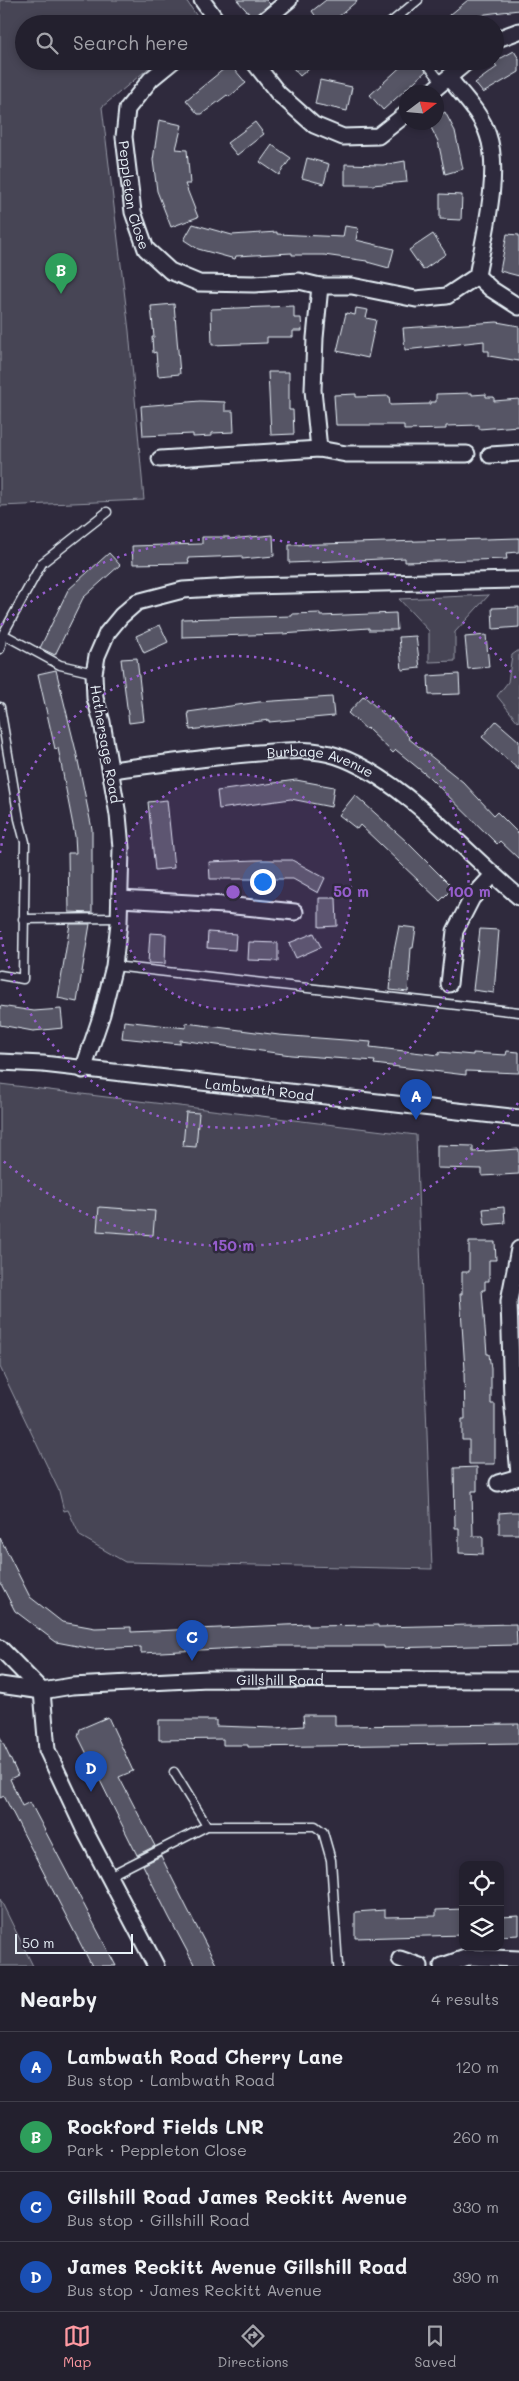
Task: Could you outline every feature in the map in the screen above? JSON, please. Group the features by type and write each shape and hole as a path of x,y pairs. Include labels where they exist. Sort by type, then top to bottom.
{"street":[{"path":"202,0 212,15"},
{"path":"271,15 289,0"},
{"path":"504,37 519,31"},
{"name":"Peppleton Close","path":"162,70 151,79 127,109 124,137 133,212 146,249 170,271 199,283 254,284 299,281 320,286 352,286 416,299 447,296 477,276"},
{"path":"260,70 278,93 314,125 343,137 378,136 399,120"},
{"path":"457,70 441,84 479,117 488,135 493,174 477,276 491,289 519,307"},
{"path":"318,450 313,390 320,286"},
{"path":"160,459 318,450 346,454 467,454"},
{"path":"490,455 519,453"},
{"name":"Hathersage Road","path":"83,1070 102,1014 114,966 120,899 121,848 118,815 102,722 95,698 94,674 97,656 106,633 137,602 158,595 208,587 519,580"},
{"name":"Burbage Avenue","path":"111,770 212,757 299,750 336,756 364,768 415,804 519,897"},
{"path":"449,984 455,931 472,898 493,875"},
{"path":"120,899 225,905 295,912"},
{"name":"Lambwath Road","path":"0,1062 519,1118"},
{"path":"498,1484 519,1476 512,1398 514,1302 519,1248"},
{"path":"0,1648 42,1691 47,1750 156,1966"},
{"name":"Gillshill Road","path":"0,1685 42,1691 72,1686 208,1679 519,1680"},
{"path":"442,1966 468,1956 519,1959"},
{"path":"400,1959 420,1966"}],"lane":[{"path":"401,15 418,0"},
{"path":"431,70 441,84"},
{"path":"0,649 3,634 42,563 107,512"},
{"path":"3,634 60,665 94,674"},
{"path":"0,707 19,818 25,842 23,979 0,975"},
{"path":"23,918 119,918"},
{"path":"114,966 519,1012"},
{"path":"174,1772 207,1826"},
{"path":"109,1876 207,1826 315,1826 323,1832 331,1860 338,1966"}],"shaded area":[{"path":"0,0 186,0 196,15 15,15 15,70 146,70 102,107 129,331 144,500 0,506"},
{"path":"489,595 455,632 455,661 429,662 429,631 399,599"},
{"path":"519,650 518,722 497,696 508,682 512,655"},
{"path":"0,1084 416,1135 432,1569 125,1562 80,1536 68,1510 64,1511 59,1491 0,1367"},
{"path":"0,1899 33,1966 0,1966"}],"building":[{"path":"237,0 266,0 270,4 257,15 250,15"},
{"path":"326,0 358,0 340,15 315,15 312,11"},
{"path":"468,0 519,0 519,10 484,15 450,15"},
{"path":"514,51 519,59 519,72 483,93 475,83 493,70 504,70 504,56"},
{"path":"223,70 235,70 246,83 229,97 227,95 202,114 198,114 186,100"},
{"path":"295,70 307,70 300,76"},
{"path":"397,70 425,70 411,85 399,85 399,95 383,110 370,95"},
{"path":"320,80 352,87 347,111 315,104"},
{"path":"444,113 455,131 463,169 445,174 438,141 432,130 444,130"},
{"path":"159,120 182,125 176,149 187,150 190,184 185,184 198,217 171,227 157,191 153,160"},
{"path":"255,122 264,134 237,155 227,143"},
{"path":"272,145 291,158 279,175 260,162"},
{"path":"307,158 329,164 324,184 302,178"},
{"path":"405,161 407,182 345,185 345,164 383,165"},
{"path":"440,194 462,195 461,220 440,219"},
{"path":"193,224 232,235 277,232 277,234 343,237 345,226 358,228 356,240 394,249 389,268 367,261 324,255 292,255 292,253 236,256 235,259 198,249 184,240"},
{"path":"433,234 446,254 423,270 409,250"},
{"path":"507,234 519,235 519,276 500,271"},
{"path":"174,304 180,374 158,376 156,352 153,353 152,337 154,337 151,306"},
{"path":"294,306 294,318 301,318 302,331 293,331 293,337 267,337 267,343 212,345 211,309"},
{"path":"356,308 368,310 366,318 376,320 368,358 337,351 346,313 355,315"},
{"path":"497,322 519,326 519,361 489,356 489,351 484,351 484,341 405,350 403,328"},
{"path":"268,372 289,372 289,410 293,410 294,434 271,435"},
{"path":"472,393 472,395 486,394 486,397 494,397 494,401 519,399 519,426 479,429 479,425 446,426 446,429 404,430 404,425 336,425 334,395 356,394 356,397 389,396 390,405 430,404 430,402 436,402 436,394"},
{"path":"200,401 225,402 225,411 233,411 234,432 212,433 212,436 193,437 193,434 143,436 141,406"},
{"path":"273,535 274,556 242,559 242,556 188,558 189,563 133,564 132,546 202,544 202,537 229,537 229,539"},
{"path":"519,538 519,552 506,553 507,559 405,562 405,558 289,563 289,545"},
{"path":"109,553 120,565 83,598 55,655 40,648 68,590"},
{"path":"519,607 519,627 493,629 492,608"},
{"path":"320,613 320,616 396,613 397,630 369,630 369,628 282,634 182,637 182,619 292,616 292,614"},
{"path":"160,625 168,642 144,653 136,636"},
{"path":"486,635 489,667 468,669 465,637"},
{"path":"416,636 420,668 402,670 399,637"},
{"path":"137,658 144,721 129,723 121,659"},
{"path":"56,670 76,751 92,829 92,913 69,912 68,853 76,853 75,836 58,748 55,749 38,674"},
{"path":"459,674 460,694 429,695 428,676"},
{"path":"364,696 390,720 391,718 408,738 463,782 494,815 497,812 519,834 519,859 500,841 497,844 429,777 396,750 393,753 348,713"},
{"path":"332,697 334,716 269,722 269,720 190,730 188,712 259,702"},
{"path":"496,721 519,741 519,770 482,737"},
{"path":"296,780 334,787 331,807 291,799 219,809 217,791"},
{"path":"355,795 406,841 453,888 440,901 360,825 357,829 339,815"},
{"path":"167,800 174,868 155,870 148,802"},
{"path":"292,860 325,878 318,893 293,879 210,879 209,862"},
{"path":"319,898 336,898 337,926 319,927"},
{"path":"70,924 90,924 77,1002 58,998"},
{"path":"399,926 416,928 413,948 411,948 408,992 390,990 393,956"},
{"path":"480,929 499,930 494,993 473,990"},
{"path":"208,932 236,934 235,950 207,948"},
{"path":"150,933 166,934 165,964 148,963"},
{"path":"314,933 321,947 296,958 289,943"},
{"path":"249,942 278,943 278,961 248,960"},
{"path":"0,1006 34,1011 61,1009 63,1028 33,1031 0,1025"},
{"path":"124,1021 186,1028 186,1023 279,1035 371,1042 370,1047 439,1055 439,1052 506,1055 507,1051 519,1052 519,1073 466,1071 466,1075 374,1064 375,1061 291,1055 180,1040 180,1044 122,1038"},
{"path":"186,1112 199,1113 196,1147 183,1146"},
{"path":"437,1145 473,1146 473,1152 519,1149 519,1174 482,1176 482,1169 437,1168"},
{"path":"99,1207 155,1211 153,1235 97,1231"},
{"path":"504,1207 505,1223 485,1225 483,1209"},
{"path":"469,1242 495,1242 496,1260 489,1260 489,1281 485,1281 485,1290 482,1290 487,1354 489,1354 491,1369 491,1404 495,1404 495,1464 469,1464 469,1440 462,1440 462,1419 465,1419 465,1370 460,1294 462,1294 462,1272 469,1272"},
{"path":"477,1467 477,1491 472,1491 473,1536 483,1536 483,1554 459,1553 459,1528 455,1528 454,1468"},
{"path":"519,1512 519,1534 499,1534 499,1513"},
{"path":"0,1538 30,1597 62,1622 95,1628 131,1627 131,1632 308,1624 308,1626 378,1625 378,1627 516,1624 517,1645 384,1648 384,1646 279,1646 141,1653 141,1647 93,1649 56,1642 15,1611 0,1582"},
{"path":"303,1715 335,1715 335,1726 519,1724 519,1743 248,1747 248,1745 223,1745 223,1739 159,1740 159,1720 216,1720 216,1726 275,1728 304,1726"},
{"path":"108,1717 133,1771 119,1777 155,1846 137,1855 78,1736 80,1729"},
{"path":"0,1737 18,1775 10,1779 22,1806 30,1802 116,1966 92,1966 4,1796 0,1798"},
{"path":"161,1856 217,1966 195,1966 169,1917 143,1865"},
{"path":"459,1909 459,1935 355,1938 355,1912 385,1910 385,1917 436,1916 436,1910"},
{"path":"519,1916 519,1935 504,1936 504,1917"}],"place":[{"name":"Rockford Fields LNR","path":"61,294"},
{"name":"Lambwath Road Cherry Lane","path":"416,1120"},
{"name":"Gillshill Road James Reckitt Avenue","path":"192,1661"},
{"name":"James Reckitt Avenue Gillshill Road","path":"91,1792"}]}
